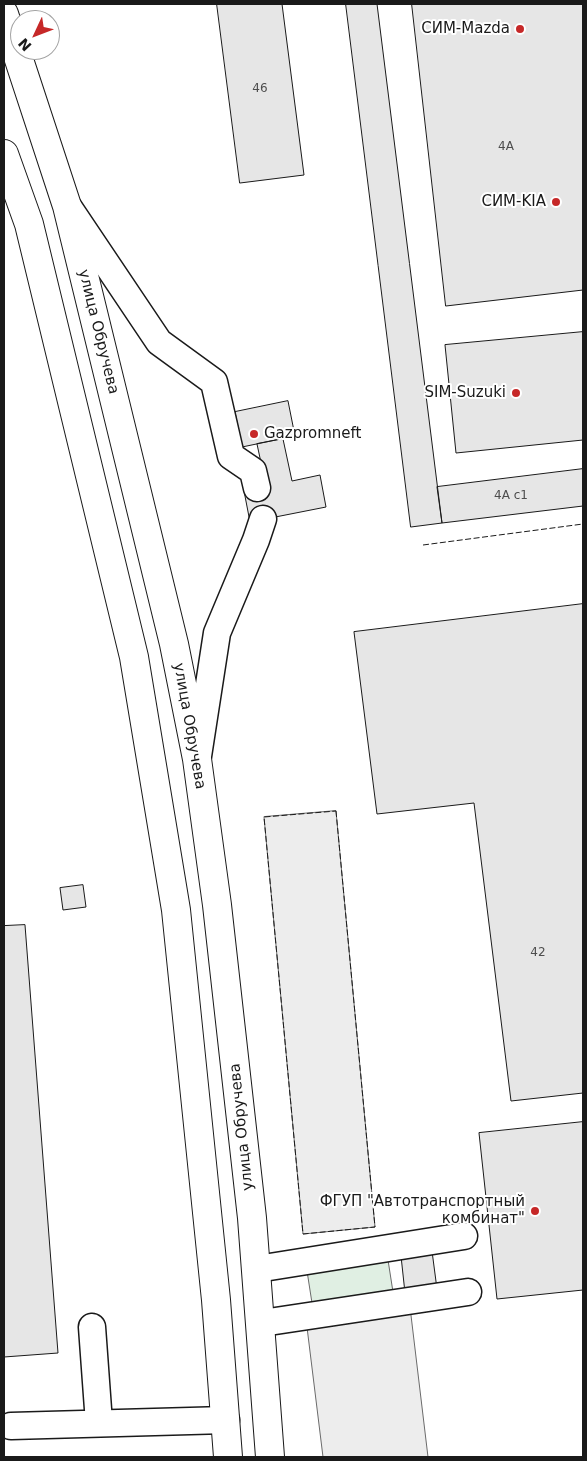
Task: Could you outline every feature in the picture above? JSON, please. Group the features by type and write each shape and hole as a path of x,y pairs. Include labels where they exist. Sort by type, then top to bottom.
{"main road":[{"name":"улица Обручева","path":"4,14 67,206 174,644 197,759 217,905 257,1269 270,1457"},
{"path":"4,154 30,224 134,657 176,910 226,1420 228,1457"}],"lane":[{"path":"67,206 159,342 214,382 231,456 253,471 257,488"},
{"path":"197,759 217,633 263,519"},
{"path":"257,1269 464,1236"},
{"path":"262,1323 468,1292"},
{"path":"92,1327 99,1423"},
{"path":"11,1426 226,1420"}],"green space":[{"path":"388,1260 393,1292 312,1303 307,1271"}],"shaded area":[{"path":"336,811 375,1227 303,1234 264,817"},
{"path":"410,1307 428,1457 323,1457 306,1319"}],"building":[{"path":"217,4 282,4 304,175 240,183"},
{"path":"346,4 377,4 442,523 411,527"},
{"path":"412,4 583,4 583,290 446,306"},
{"name":"SIM-Suzuki","path":"583,332 583,440 456,453 445,345"},
{"path":"288,401 295,436 242,447 235,412"},
{"path":"283,439 292,481 320,475 326,507 250,522 244,491 266,486 257,444"},
{"path":"583,469 583,506 442,523 437,487"},
{"path":"583,604 583,1093 511,1101 474,803 377,814 354,632"},
{"path":"83,885 86,907 63,910 60,888"},
{"path":"25,925 58,1353 4,1357 4,926"},
{"name":"ФГУП \"Автотранспортный комбинат\"","path":"583,1122 583,1290 497,1299 479,1133"},
{"path":"432,1251 437,1289 405,1293 401,1256"}],"fence":[{"path":"423,545 583,524"},
{"path":"336,811 375,1227 303,1234 264,817 336,811"}],"place":[{"name":"СИМ-Mazda","path":"520,29"},
{"name":"СИМ-KIA","path":"556,202"},
{"name":"SIM-Suzuki","path":"516,393"},
{"name":"Gazpromneft","path":"254,434"},
{"name":"ФГУП \"Автотранспортный комбинат\"","path":"535,1211"}]}
